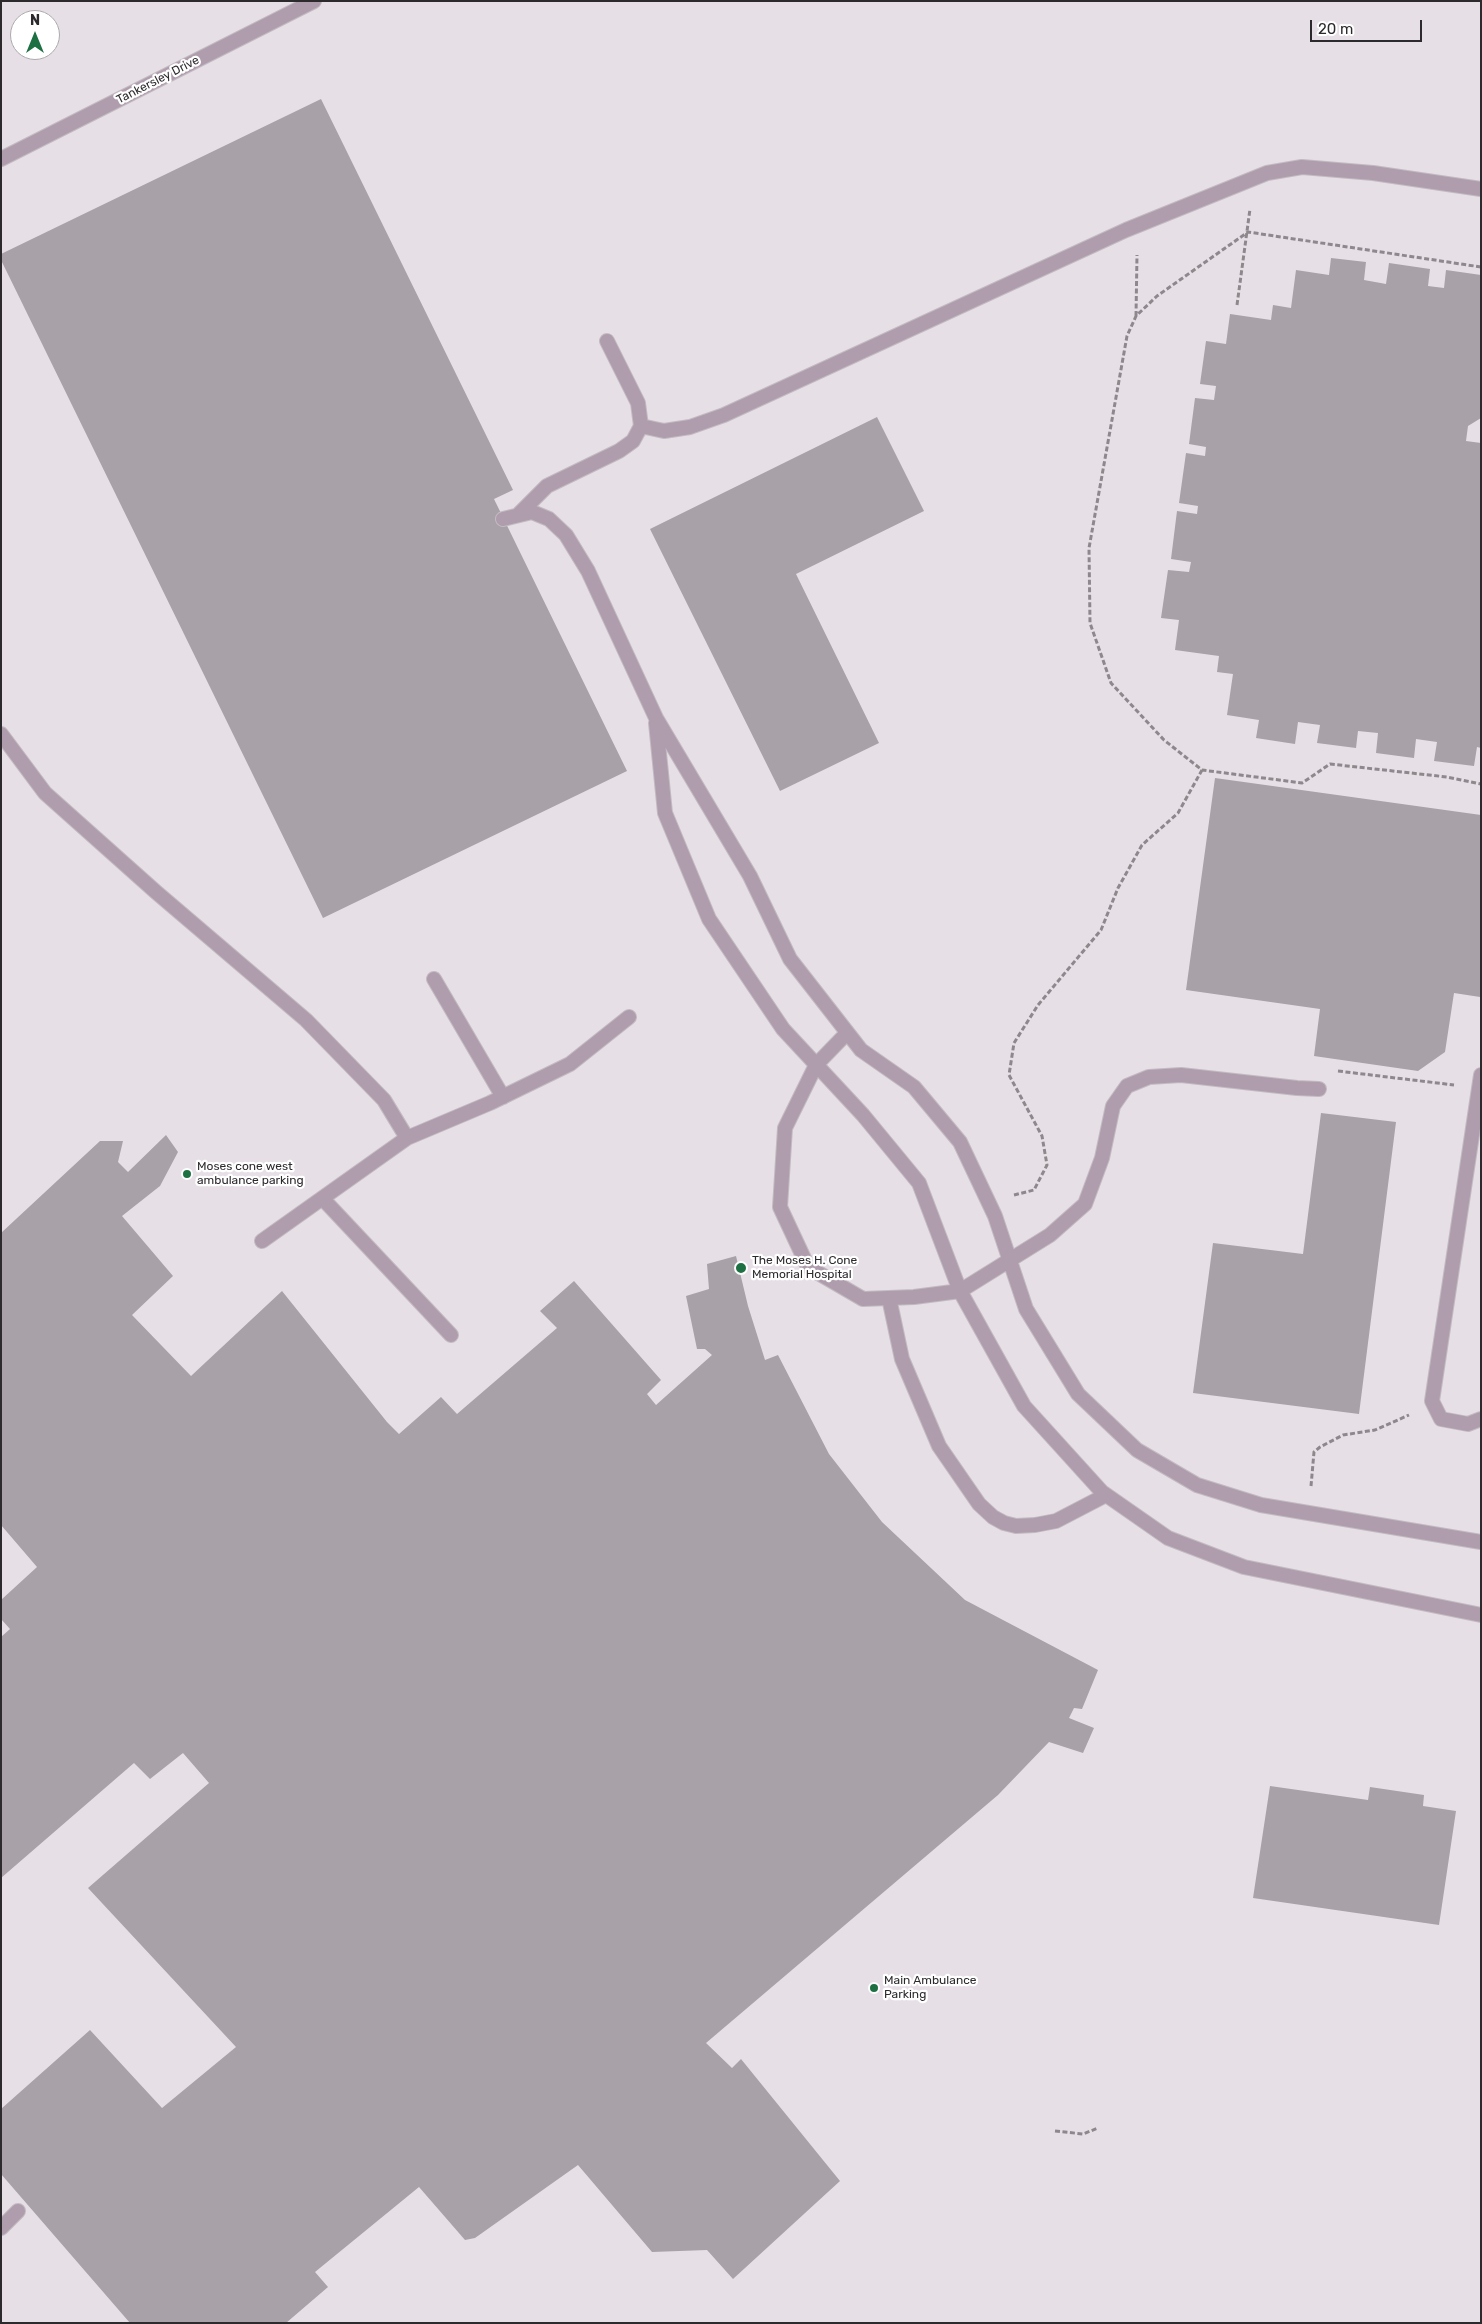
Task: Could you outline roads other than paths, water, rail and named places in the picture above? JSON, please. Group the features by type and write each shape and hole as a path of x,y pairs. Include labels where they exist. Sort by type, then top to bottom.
{"street":[{"name":"Tankersley Drive","path":"1,158 314,1"},
{"path":"641,426 664,431 690,428 724,415 1137,226 1267,173 1302,167 1373,173 1481,189"},
{"path":"518,514 547,486 619,451 632,441 641,426 638,403 607,341"},
{"path":"503,519 532,512 549,519 566,536 588,571 656,718 750,876 790,959 861,1050 914,1087 960,1142 989,1203 1026,1309 1078,1394 1137,1450 1197,1485 1261,1506 1481,1542"},
{"path":"656,718 665,813 709,919 784,1029 863,1115 919,1183 960,1291 1024,1406 1106,1496 1168,1538 1244,1567 1481,1615"},
{"path":"1,734 45,793 156,892 306,1020 384,1100 407,1138"},
{"path":"434,979 503,1097"},
{"path":"262,1241 324,1199 407,1138 503,1097 570,1064 629,1017"},
{"path":"847,1033 816,1065 785,1128 780,1207 808,1267 863,1299 960,1291 1050,1234 1085,1204 1102,1158 1113,1106 1127,1086 1149,1077 1181,1075 1319,1089"},
{"path":"1480,1081 1432,1401 1440,1419 1468,1424 1481,1419"},
{"path":"324,1199 451,1335"},
{"path":"889,1298 902,1359 935,1438 978,1504 993,1517 1004,1523 1016,1526 1035,1525 1056,1521 1106,1496"},
{"path":"1,2228 18,2211"}],"place":[{"name":"Moses cone west ambulance parking","path":"187,1174"},
{"name":"The Moses H. Cone Memorial Hospital","path":"741,1268"},
{"name":"Main Ambulance Parking","path":"874,1988"}]}
